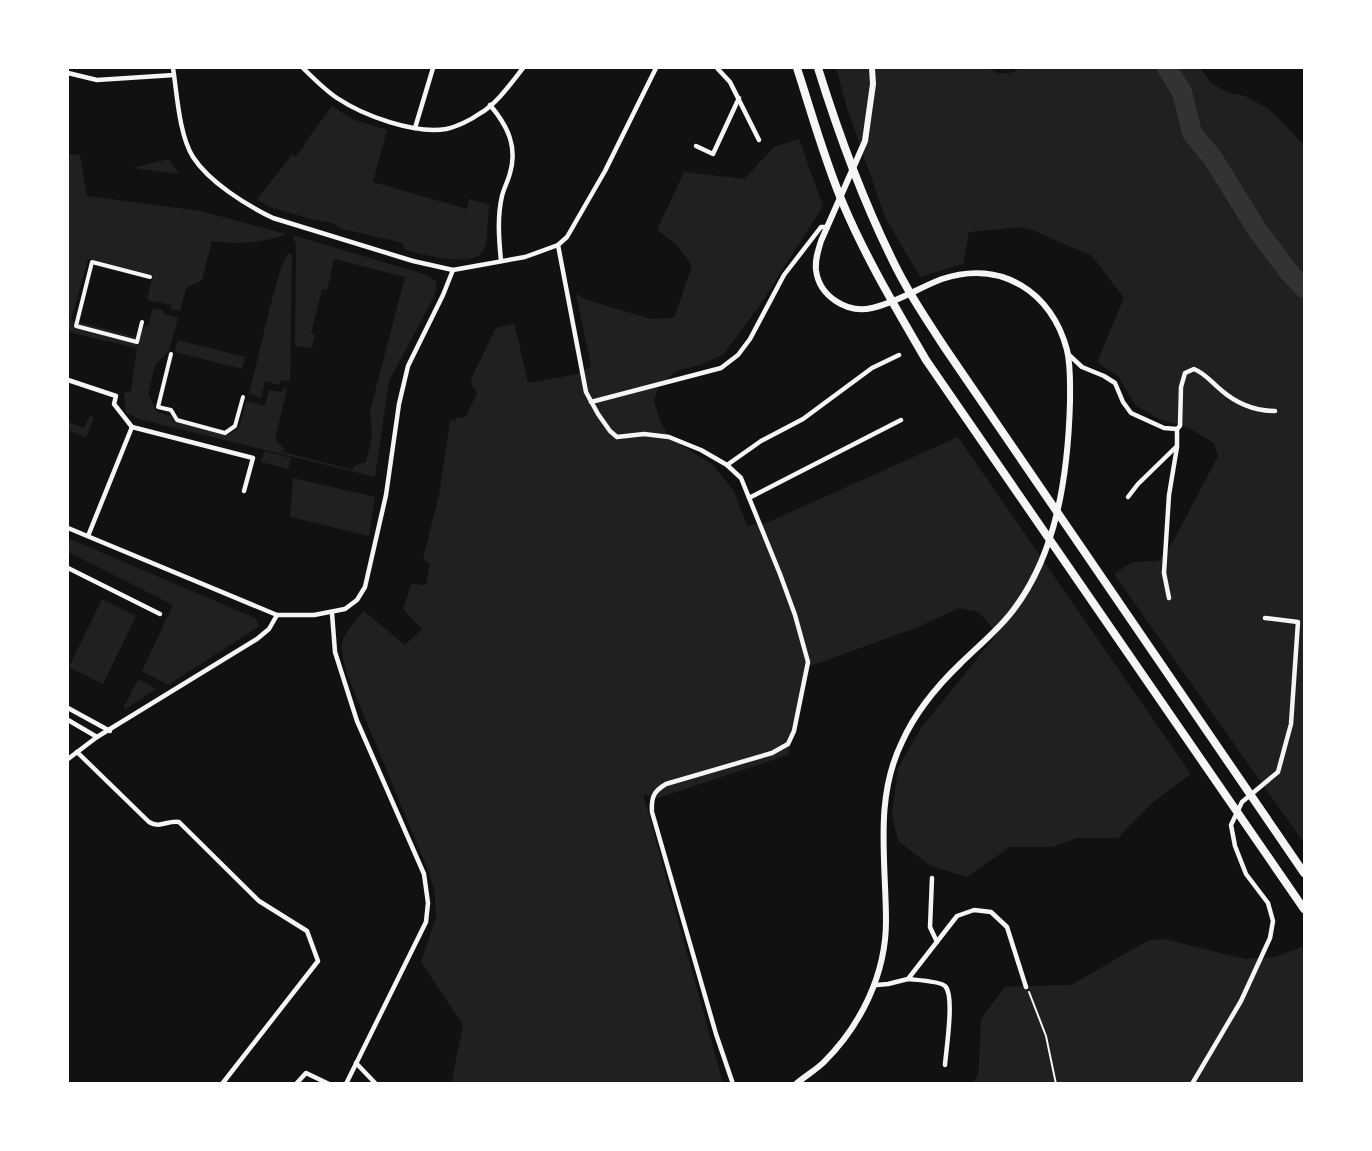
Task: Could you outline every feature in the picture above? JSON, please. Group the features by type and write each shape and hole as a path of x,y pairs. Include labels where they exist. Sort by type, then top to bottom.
{"highway":[{"path":"797,68 830,172 844,207 870,262 926,360 1305,909"},
{"path":"818,68 835,124 860,190 891,259 945,348 1305,873"}],"street":[{"path":"173,68 184,138 192,156 202,169 229,192 273,218 413,261 453,270 525,257 558,245 573,226 605,171 656,68"},
{"path":"303,68 337,98 371,116 415,128 446,129 481,114 523,68"},
{"path":"415,128 433,68"},
{"path":"717,68 740,98 759,140"},
{"path":"796,1083 824,1062 853,1026 876,985 884,954 886,922 884,804 891,772 902,742 919,713 946,678 987,641 1012,611 1034,578 1052,528 1064,475 1069,416 1068,354 1057,322 1050,309 1039,297 1020,283 984,273 954,276 868,309 853,309 844,306 825,292 816,273 816,257 865,141 873,84 872,68"},
{"path":"68,73 97,80 174,75"},
{"path":"696,146 713,154 740,98"},
{"path":"490,105 505,122 513,146 511,171 502,197 499,219 501,261"},
{"path":"591,402 721,368 738,355 750,339 784,275 821,226 828,227"},
{"path":"558,245 585,386 591,402 610,431 617,437 644,434 669,437 701,450 727,465 741,478 795,615 808,662 794,731 788,744 772,753 666,784 656,790 651,799 655,823 716,1034 733,1083"},
{"path":"142,322 136,342 76,326 92,262 150,277"},
{"path":"68,528 277,615 332,613 349,607 357,600 365,587 386,495 397,415 408,366 453,270"},
{"path":"171,354 158,407 171,410 177,420 225,433 235,426 243,397"},
{"path":"1068,354 1082,367 1115,383 1123,402 1131,413 1164,428 1177,429"},
{"path":"727,465 760,441 803,419 872,368 899,355"},
{"path":"1169,598 1164,573 1169,495 1177,447 1177,429 1180,426 1180,387 1185,373 1194,369 1204,373 1221,391 1240,403 1261,411 1275,411"},
{"path":"68,380 116,396 114,404 132,427 253,458 244,491"},
{"path":"749,498 901,420"},
{"path":"88,536 132,427"},
{"path":"1128,497 1138,484 1177,447"},
{"path":"68,570 160,614"},
{"path":"332,613 334,652 357,721 424,874 428,903 426,922 346,1083"},
{"path":"68,759 98,737 257,639 269,629 277,615"},
{"path":"1192,1083 1241,1001 1270,938 1273,921 1268,903 1246,874 1235,846 1231,825 1242,802 1278,772 1291,724 1298,622 1265,618"},
{"path":"68,708 110,731"},
{"path":"68,720 98,737"},
{"path":"77,752 149,822 159,826 173,821 179,822 259,901 307,931 318,961 222,1083"},
{"path":"932,878 930,927 937,942"},
{"path":"908,979 957,916 974,910 991,912 1006,927 1026,987"},
{"path":"876,985 908,979 943,984 947,988 950,1000 945,1065"},
{"path":"356,1064 376,1083"},
{"path":"296,1083 306,1073 329,1083"}],"path":[{"path":"1026,987 1046,1036 1056,1083"}],"shaded area":[{"path":"836,68 989,68 996,73 1005,74 1021,68 1200,68 1211,83 1229,93 1245,96 1269,109 1304,145 1304,843 1114,574 1132,562 1159,561 1174,540 1218,456 1214,443 1187,427 1159,419 1136,406 1118,376 1097,362 1124,298 1092,256 1020,227 969,232 963,264 920,277 885,217 847,108"},
{"path":"332,106 352,119 387,130 373,182 467,209 469,199 490,205 483,251 469,259 447,259 424,255 404,249 403,243 342,229 332,223 269,207 257,199 292,155 295,157 305,146 304,144"},
{"path":"799,139 823,206 762,302 724,354 701,365 676,371 658,387 654,401 660,421 669,437 713,465 734,491 747,526 766,523 958,437 1191,774 1152,803 1118,838 1077,838 1052,847 1010,847 967,877 931,866 898,841 892,815 898,768 921,728 997,634 979,612 959,608 916,628 810,666 788,755 658,798 643,794 723,1083 453,1083 463,1025 421,962 436,917 434,889 348,677 342,655 345,635 364,611 405,645 422,629 403,609 411,584 426,585 430,564 423,559 439,495 450,422 455,421 457,417 466,416 477,393 471,379 496,328 513,324 515,326 528,383 577,374 591,366 576,294 587,300 651,319 674,318 692,266 678,246 657,230 684,172 744,179 774,147"},
{"path":"68,154 80,155 87,196 201,211 286,234 250,242 212,241 202,280 186,288 180,311 170,309 171,305 147,300 153,275 88,259 71,320 140,338 144,326 148,326 153,308 163,310 163,314 178,318 169,351 155,365 148,394 157,412 171,416 174,421 228,435 239,428 246,401 265,406 269,390 282,392 284,388 287,389 275,439 284,448 283,452 353,470 354,466 366,462 372,435 370,411 405,277 334,259 327,290 322,289 311,333 315,335 312,348 295,346 296,244 292,235 424,274 436,281 434,297 389,381 375,477 139,419 126,413 124,393 131,391 137,348 68,332"},
{"path":"169,159 179,174 132,168"},
{"path":"288,253 292,257 290,382 281,380 279,385 265,381 261,398 249,394 270,307 280,271"},
{"path":"178,340 245,357 242,369 175,352"},
{"path":"90,416 94,417 86,438 68,430 68,422 84,428"},
{"path":"264,451 291,458 288,469 261,462"},
{"path":"293,478 375,497 369,536 290,517"},
{"path":"68,538 255,618 258,627 168,685 142,671 173,605 68,552"},
{"path":"102,599 136,616 103,684 69,667"},
{"path":"138,679 156,689 124,710 124,707"},
{"path":"1164,939 1244,959 1275,957 1304,946 1304,1083 971,1084 978,1076 981,1019 1005,987 1071,985 1149,940"}],"waterway":[{"path":"1167,68 1182,92 1192,133 1212,157 1258,231 1304,288"}]}
